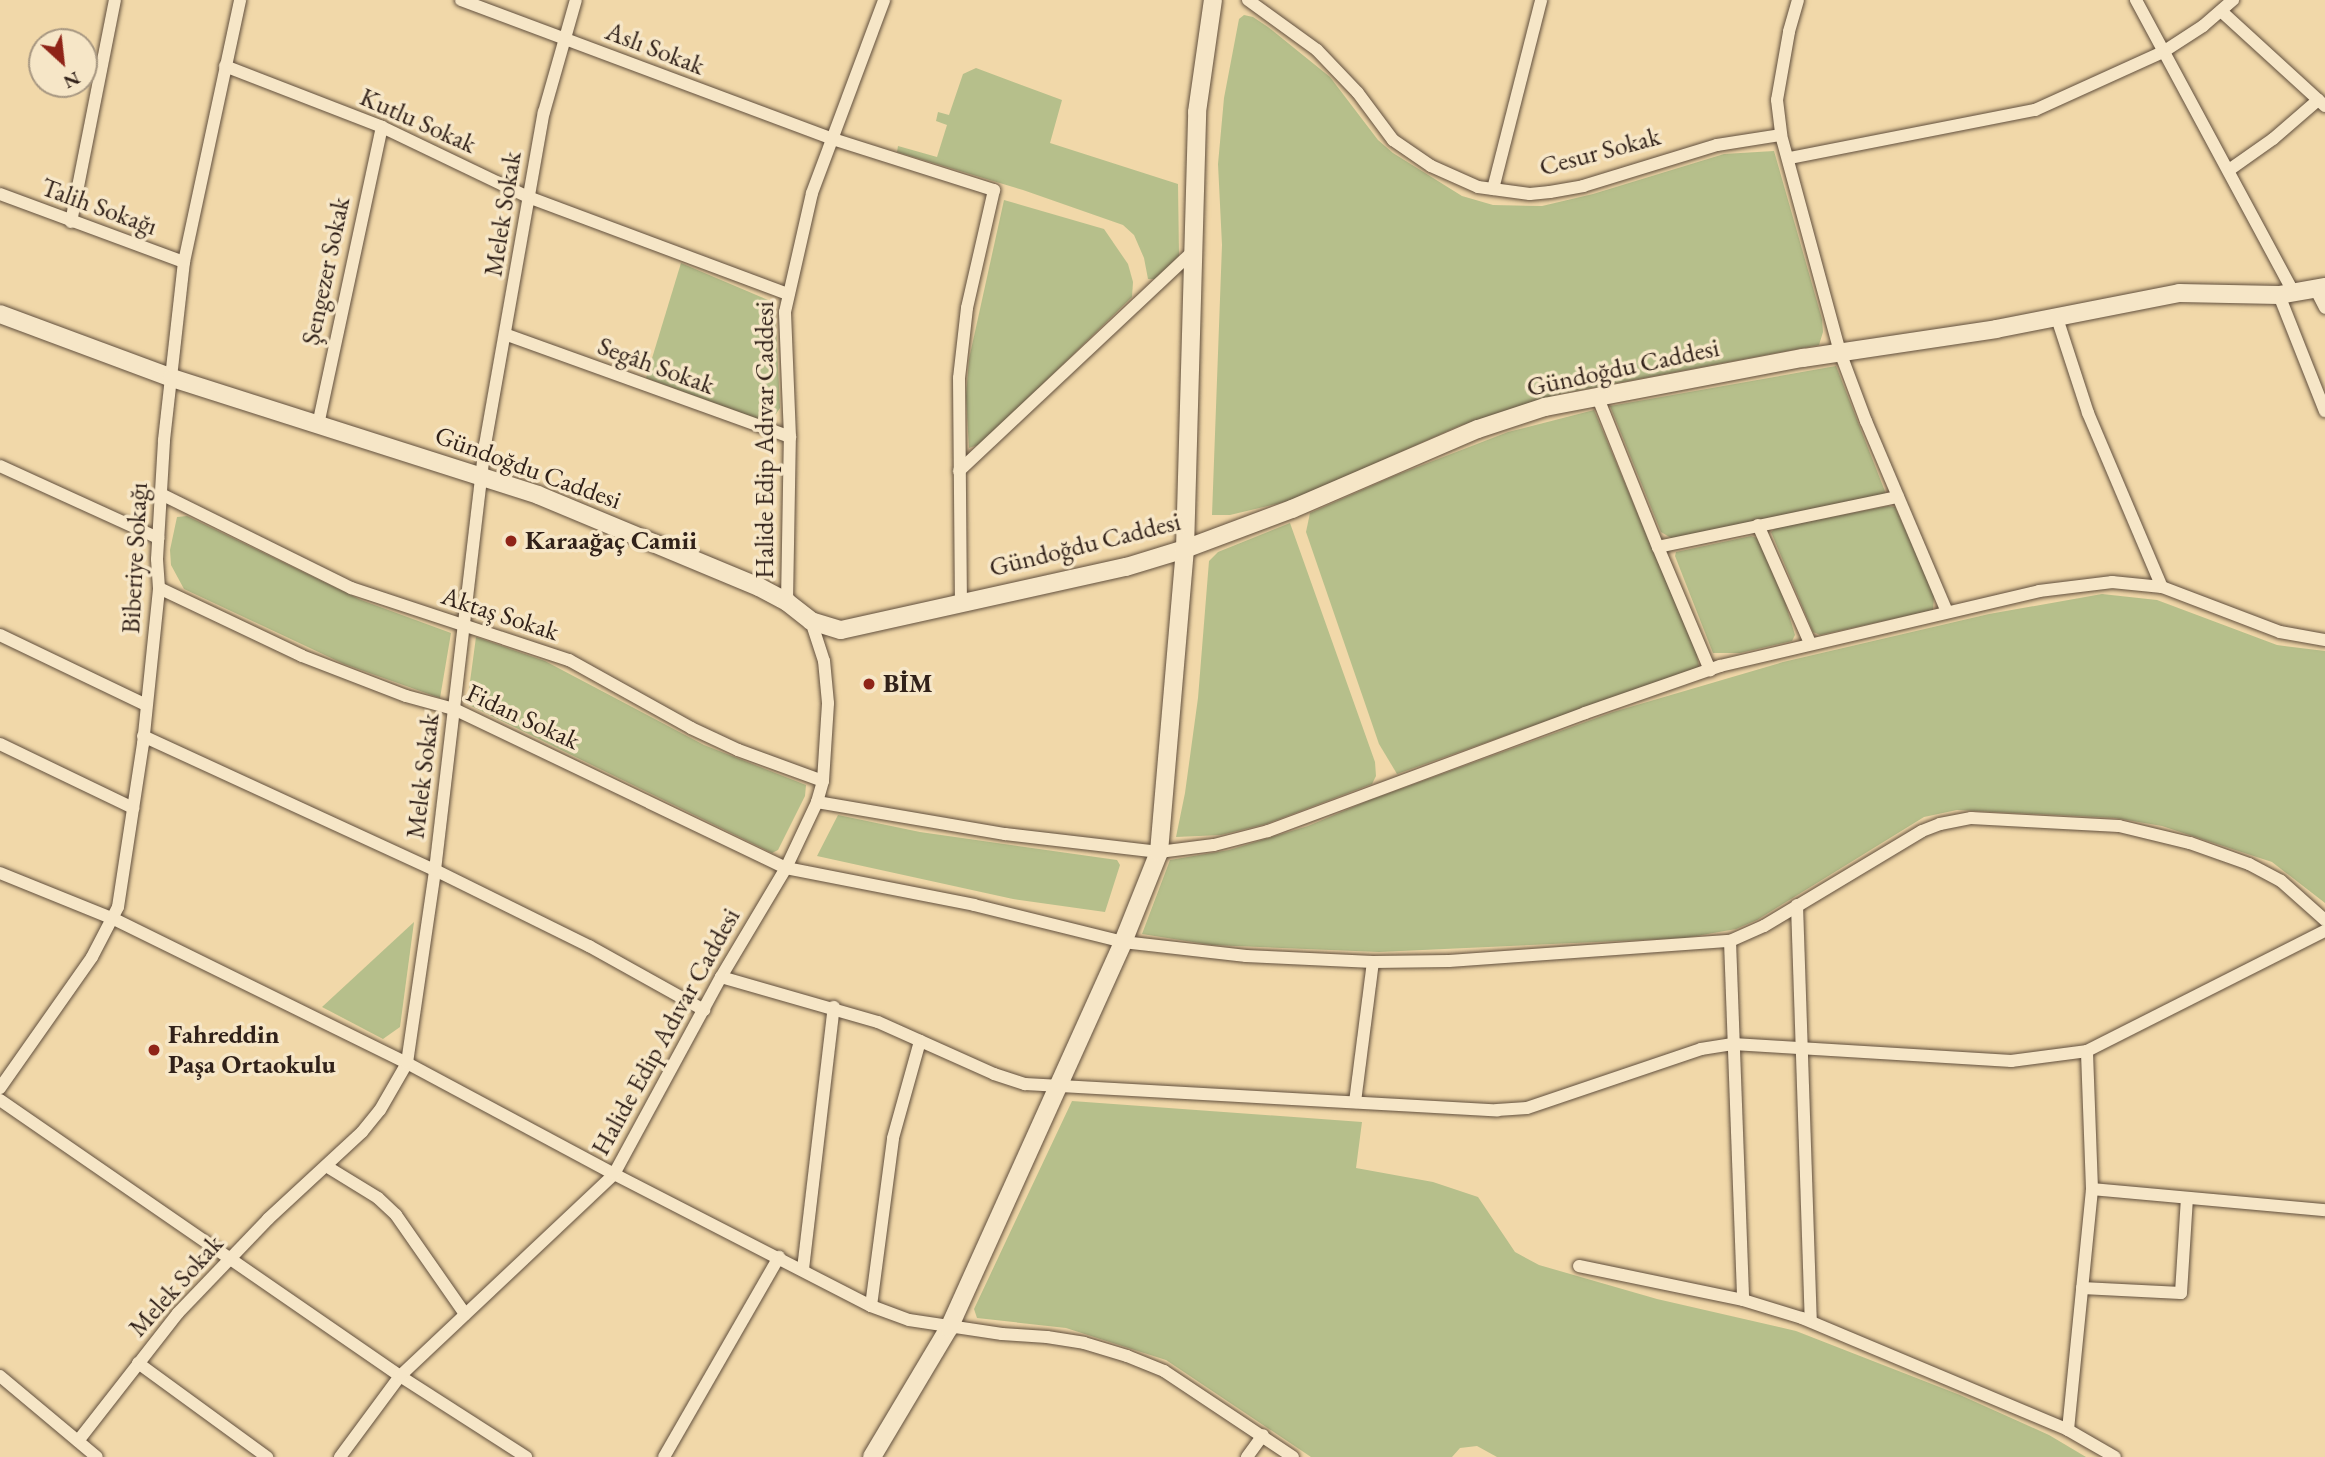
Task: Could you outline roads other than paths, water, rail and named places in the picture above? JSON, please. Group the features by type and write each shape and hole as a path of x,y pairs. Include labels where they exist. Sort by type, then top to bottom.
{"street":[{"path":"71,222 115,0"},
{"name":"Biberiye Sokağı","path":"0,1088 92,957 114,919 144,736 159,588 158,538 164,440 184,262 240,0"},
{"name":"Aslı Sokak","path":"461,0 833,139 994,190 967,308 958,379 959,471"},
{"name":"Melek Sokak","path":"78,1441 178,1313 380,1110 407,1063 435,870 485,445 507,335 544,112 576,0"},
{"name":"Halide Edip Adıvar Caddesi","path":"787,602 790,437 785,312 812,193 884,0"},
{"path":"872,1457 949,1328 1060,1085 1159,852 1185,550 1197,112 1213,0"},
{"name":"Cesur Sokak","path":"1248,0 1317,50 1358,93 1393,140 1431,166 1478,187 1530,194 1550,192 1583,186 1717,145 1782,135"},
{"path":"1493,189 1541,0"},
{"path":"1798,0 1789,32 1777,100 1782,135 1840,352 1947,612"},
{"path":"2136,0 2229,170 2286,294 2325,411"},
{"path":"1790,158 2015,116 2054,102 2163,52 2221,12 2233,0"},
{"path":"2221,12 2321,103 2229,170"},
{"name":"Kutlu Sokak","path":"225,66 382,127 528,197 788,294"},
{"name":"Şengezer Sokak","path":"318,425 382,127"},
{"name":"Talih Sokağı","path":"0,194 184,262"},
{"path":"961,601 959,471 1195,250"},
{"path":"2320,288 2325,308"},
{"name":"Gündoğdu Caddesi","path":"0,314 172,378 482,475 683,555 787,602 811,621 841,630 961,601 1126,567 1185,550 1292,509 1478,429 1545,407 1840,352 2057,318 2179,293 2286,294 2320,288"},
{"path":"2057,318 2088,413 2162,587"},
{"name":"Segâh Sokak","path":"507,335 790,437"},
{"path":"1598,398 1710,670"},
{"path":"0,466 158,538"},
{"name":"Aktaş Sokak","path":"161,494 351,588 569,660 715,739 822,781"},
{"path":"1658,547 1898,497"},
{"path":"1758,525 1810,643"},
{"path":"817,802 1005,834 1159,852 1214,845 1268,831 1710,670 1810,643 2085,584 2112,582 2162,587 2280,632 2325,640"},
{"name":"Fidan Sokak","path":"159,588 302,656 407,696 454,709 786,868 974,905 1123,942 1246,957 1373,962 1448,961 1730,941 1764,926 1922,831 1940,824 1971,818 2119,826 2190,843 2249,864 2281,881 2325,920"},
{"name":"Halide Edip Adıvar Caddesi","path":"341,1457 400,1376 614,1174 721,977 786,868 817,802 828,725 827,679 819,641 811,621"},
{"path":"0,635 146,705"},
{"path":"144,736 435,870 589,946 704,1010"},
{"path":"0,744 133,808"},
{"path":"0,873 114,919 407,1063 614,1174 871,1306 909,1320 949,1328 1047,1337 1084,1343 1126,1356 1164,1371 1293,1457"},
{"path":"1797,905 1811,1321"},
{"path":"721,977 834,1007 1025,1084 1497,1110 1527,1108 1701,1049 1733,1044 2011,1061 2087,1051 2325,931"},
{"path":"1730,941 1743,1300"},
{"path":"1355,1102 1373,962"},
{"path":"803,1269 834,1007"},
{"path":"871,1306 892,1138 920,1041"},
{"path":"2068,1430 2092,1189 2087,1051"},
{"path":"0,1100 400,1376 526,1457"},
{"path":"326,1167 378,1198 396,1215 465,1314"},
{"path":"2092,1189 2325,1210"},
{"path":"2082,1288 2181,1293 2187,1198"},
{"path":"664,1457 779,1258"},
{"path":"1579,1266 1743,1300 1811,1321 2068,1430 2115,1457"},
{"path":"138,1363 267,1457"},
{"path":"0,1376 97,1457"},
{"path":"1247,1457 1263,1435"}],"place":[{"name":"Karaağaç Camii","path":"511,541"},
{"name":"BİM","path":"869,684"},
{"name":"Fahreddin Paşa Ortaokulu","path":"154,1050"}]}
